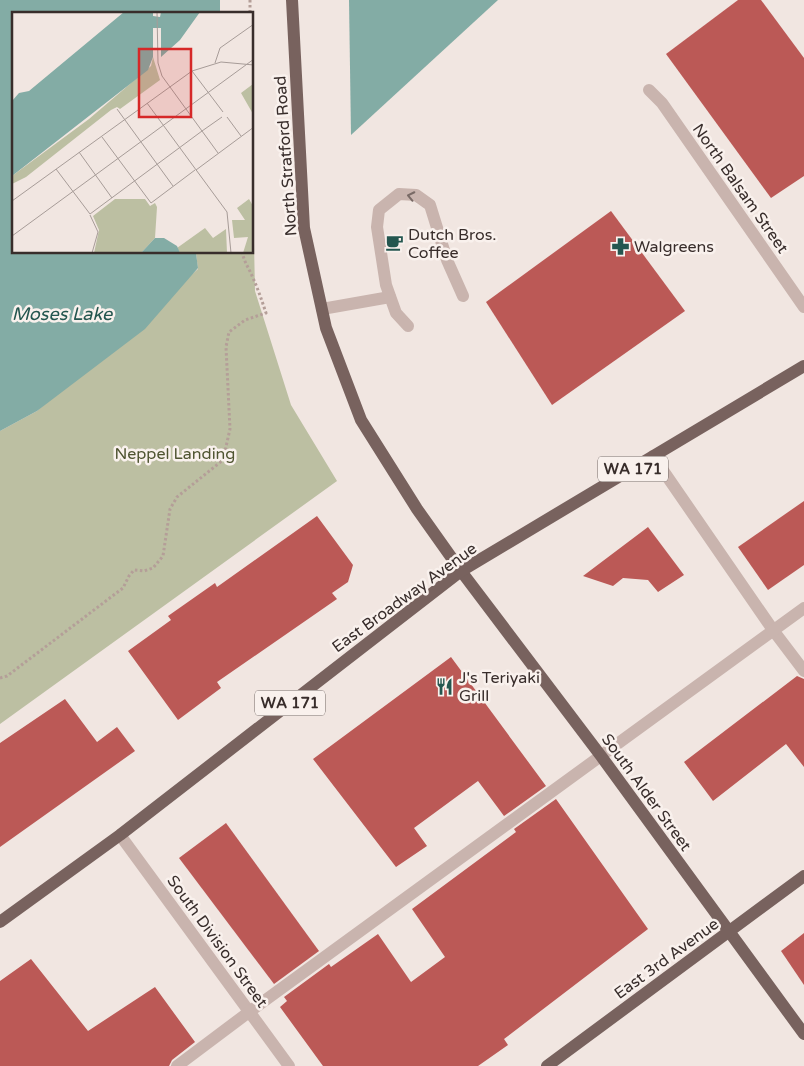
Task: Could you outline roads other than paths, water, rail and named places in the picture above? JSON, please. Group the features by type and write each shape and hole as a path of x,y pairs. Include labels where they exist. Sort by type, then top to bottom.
{"main road":[{"name":"North Stratford Road","path":"292,0 304,228 326,328 361,420 417,509 462,571"},
{"name":"East Broadway Avenue","path":"120,835 462,571 804,366"},
{"name":"South Alder Street","path":"462,571 601,756 804,1034"},
{"name":"WA 171","path":"0,922 120,835"},
{"name":"East 3rd Avenue","path":"554,1064 804,876"}],"street":[{"name":"North Balsam Street","path":"649,90 662,103 804,307"},
{"path":"408,326 396,314 386,285 377,227 379,210 399,194 416,195 430,205 447,260 463,296"},
{"path":"322,309 390,297"},
{"path":"654,456 804,671"},
{"path":"177,1066 804,608"},
{"name":"South Division Street","path":"120,835 289,1066"}],"water":[{"name":"Moses Lake","path":"0,0 220,0 220,12 12,12 12,254 196,254 198,268 145,329 37,411 0,431"},
{"path":"349,0 498,0 351,135"}],"place":[{"name":"Dutch Bros. Coffee","path":"394,243"},
{"name":"Walgreens","path":"620,246"},
{"name":"J's Teriyaki Grill","path":"445,686"}],"park label":[{"name":"Neppel Landing","path":"175,453"}]}
